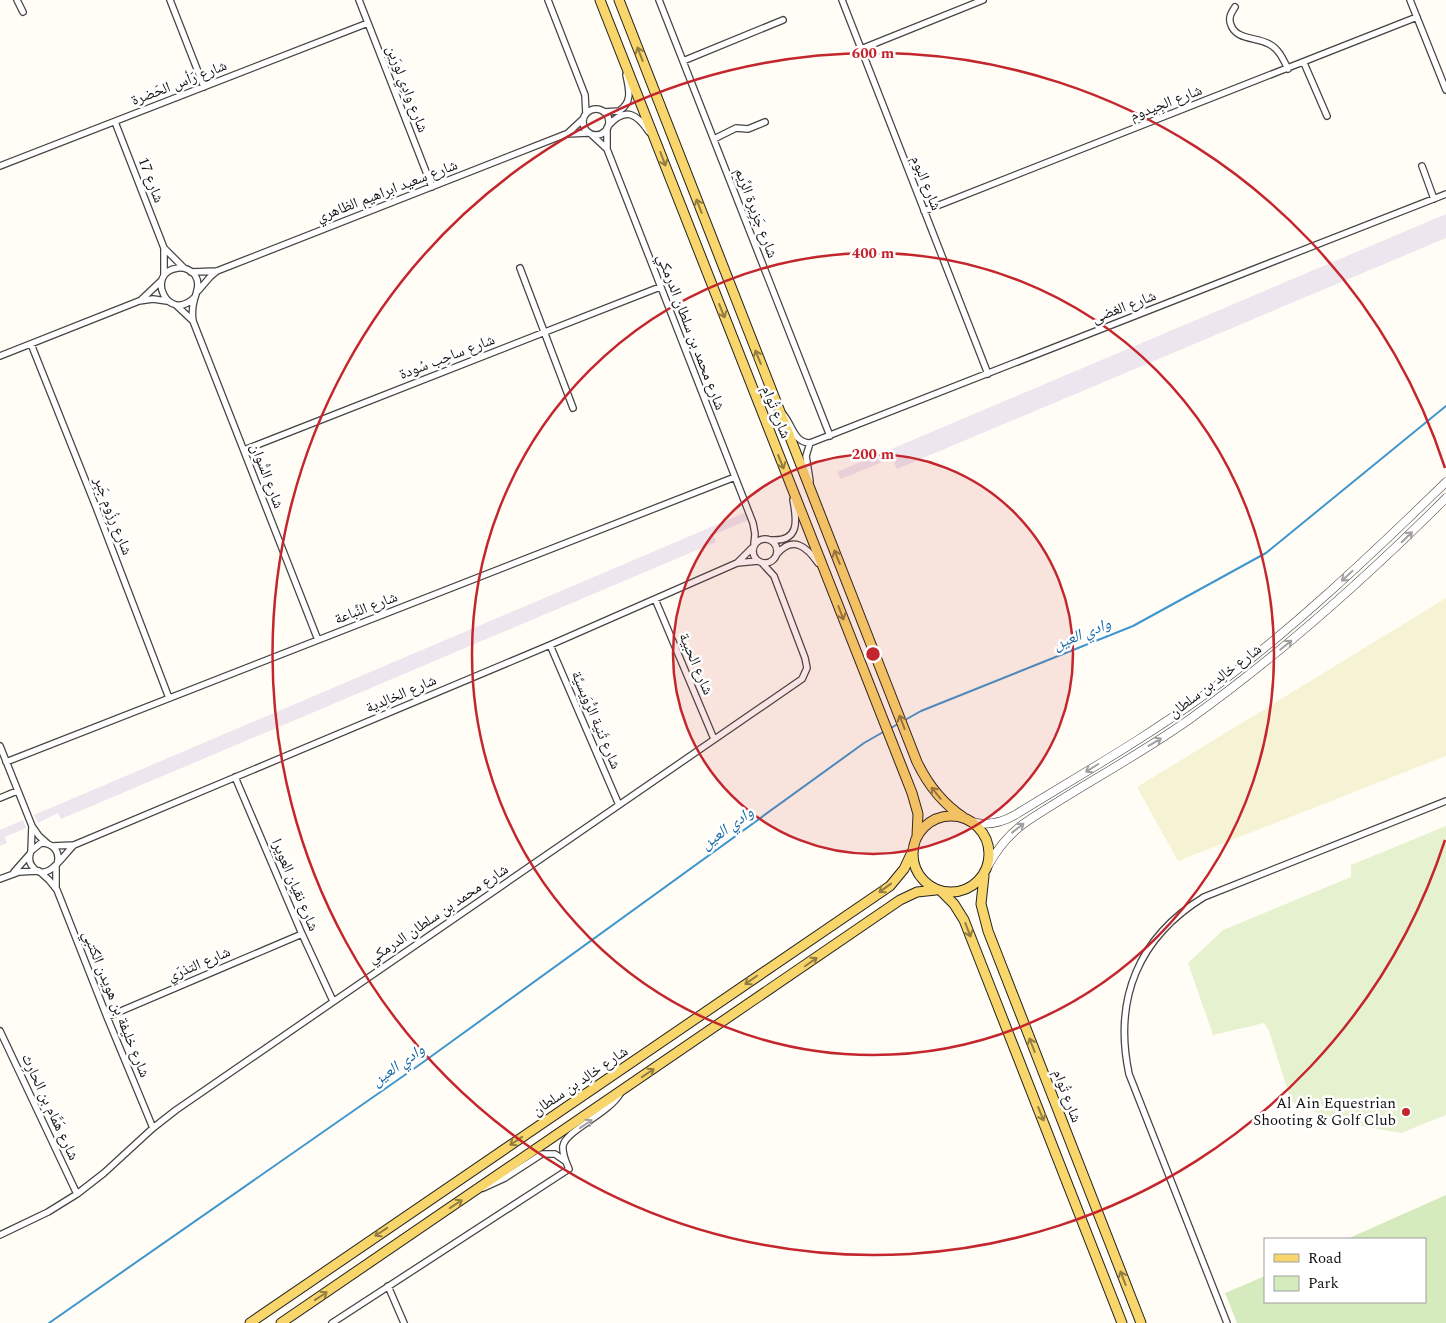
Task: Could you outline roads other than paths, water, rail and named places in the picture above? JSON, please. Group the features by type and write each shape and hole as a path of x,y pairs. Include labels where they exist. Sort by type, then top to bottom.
{"main road":[{"name":"شارع تُوام","path":"600,0 916,803 918,814 917,836"},
{"name":"شارع تُوام","path":"619,0 888,683 917,762 931,787 940,798 963,817"},
{"path":"953,816 963,817 973,822 986,837 990,856 984,876 977,883 960,892 938,890 926,883 918,874 913,862 913,850 917,836 923,828 937,819 953,816"},
{"name":"شارع خالِد بن سلطان","path":"250,1323 890,886 904,869 913,850"},
{"name":"شارع تُوام","path":"984,876 981,904 984,922 1141,1323"},
{"name":"شارع تُوام","path":"938,890 959,912 967,928 1122,1323"},
{"name":"شارع خالِد بن سلطان","path":"281,1323 900,900 917,892 938,890"}],"street":[{"path":"17,0 23,12"},
{"path":"170,0 204,86"},
{"name":"شارع وادِي لورَين","path":"358,0 432,187"},
{"path":"548,0 585,94 608,118 608,127"},
{"name":"شارع جَزِيرة الرِّيم","path":"659,0 830,436"},
{"name":"شارع البوم","path":"842,0 988,374"},
{"path":"860,49 983,0"},
{"path":"1410,0 1446,90"},
{"path":"1235,7 1230,17 1231,28 1240,35 1269,44 1280,53 1288,69"},
{"name":"شارع الجِيدوم","path":"924,211 1417,17"},
{"path":"683,61 783,20"},
{"name":"شارع رَأس الحَضرة","path":"0,166 368,23"},
{"path":"584,116 592,110 614,112 624,108 629,98 622,56"},
{"path":"1304,63 1326,116"},
{"path":"585,94 583,127 590,134 602,134 618,116 632,115 641,121 656,141"},
{"name":"شارع سعيد ابراهيم الظاهري","path":"566,134 584,116"},
{"name":"شارع 17","path":"115,122 164,248 163,278"},
{"path":"714,139 736,128 748,129 765,122"},
{"name":"شارع محمد بن سلطان الدرمكي","path":"608,127 607,148 753,523 755,534 753,546"},
{"name":"شارع سعيد ابراهيم الظاهري","path":"196,294 210,277 218,271 566,134 590,134"},
{"name":"شارع محمد بن سلطان الدرمكي","path":"590,134 607,148"},
{"path":"1422,166 1434,199"},
{"name":"شارع الغضى","path":"810,443 1446,194"},
{"name":"شارع 17","path":"164,248 189,270"},
{"path":"520,268 574,408"},
{"path":"0,356 139,301 153,299 176,304 187,303 196,294 197,281 189,270 172,269 151,292 139,301"},
{"name":"شارع سعيد ابراهيم الظاهري","path":"189,270 218,271"},
{"path":"163,278 162,291 168,301"},
{"name":"شارع ساحِب سُودة","path":"244,450 660,287"},
{"name":"شارع السُّوان","path":"192,321 196,294"},
{"name":"شارع السُّوان","path":"176,304 192,321 318,640"},
{"name":"شارع رِزُوم جَبِر","path":"31,344 169,698"},
{"path":"780,412 791,424 798,438 806,443 810,443 806,456 810,470 810,488"},
{"name":"شارع النَّباعة","path":"6,762 735,477"},
{"name":"شارع خالِد بن سلطان","path":"973,822 991,824 1001,822 1015,815 1158,727 1204,695 1252,658 1321,600 1446,482"},
{"path":"790,485 796,513 794,529 787,537 776,540 762,538 753,546 753,555 760,562 769,562 789,545 804,547 812,553 826,574"},
{"name":"شارع خالِد بن سلطان","path":"988,866 994,854 1007,837 1022,825 1164,736 1267,661 1329,609 1446,498"},
{"name":"شارع محمد بن سلطان الدرمكي","path":"753,523 770,539"},
{"path":"770,539 777,548 776,556"},
{"name":"شارع الخالِدية","path":"737,563 753,546"},
{"name":"شارع محمد بن سلطان الدرمكي","path":"774,576 776,556"},
{"name":"شارع محمد بن سلطان الدرمكي","path":"0,1235 48,1212 77,1194 104,1173 153,1128 333,1001 799,681 806,672 807,663 774,576 760,562"},
{"name":"شارع الخالِدية","path":"51,845 74,845 550,645 737,563 760,562"},
{"name":"شارع الحبية","path":"655,599 714,739"},
{"name":"شارع ثَنية الرُّوَيسيَّة","path":"550,645 619,805"},
{"path":"0,746 32,826 39,836 51,845 58,854 56,865 48,871 12,873 0,879"},
{"name":"شارع نقيان العويرا","path":"235,777 302,934 333,1001"},
{"path":"0,798 17,792"},
{"path":"1227,1323 1129,1074 1124,1040 1124,1022 1126,1005 1136,972 1143,956 1164,929 1176,916 1204,897 1446,801"},
{"path":"32,826 30,853 32,866 39,871"},
{"path":"12,873 37,845 51,845"},
{"name":"شارع الخالِدية","path":"56,865 74,845"},
{"name":"شارع خليفة بن هويدن الكتبي","path":"56,865 57,890"},
{"name":"شارع خليفة بن هويدن الكتبي","path":"39,871 57,890 153,1128"},
{"name":"شارع التذرّي","path":"107,1017 302,934"},
{"name":"شارع هَمَّام بن الحارِث","path":"0,1030 77,1194"},
{"path":"332,1323 569,1169 562,1148 567,1136 609,1108 622,1090"},
{"path":"476,1190 498,1182 542,1154 555,1154 565,1161"},
{"path":"388,1286 404,1323"}],"waterway":[{"name":"وادي العين","path":"905,720 921,711 1133,626 1266,553 1446,406"},
{"name":"وادي العين","path":"889,729 898,724"},
{"name":"وادي العين","path":"49,1323 422,1063 864,743 885,731"}],"place":[{"name":"Al Ain Equestrian Shooting & Golf Club","path":"1406,1112"}]}
